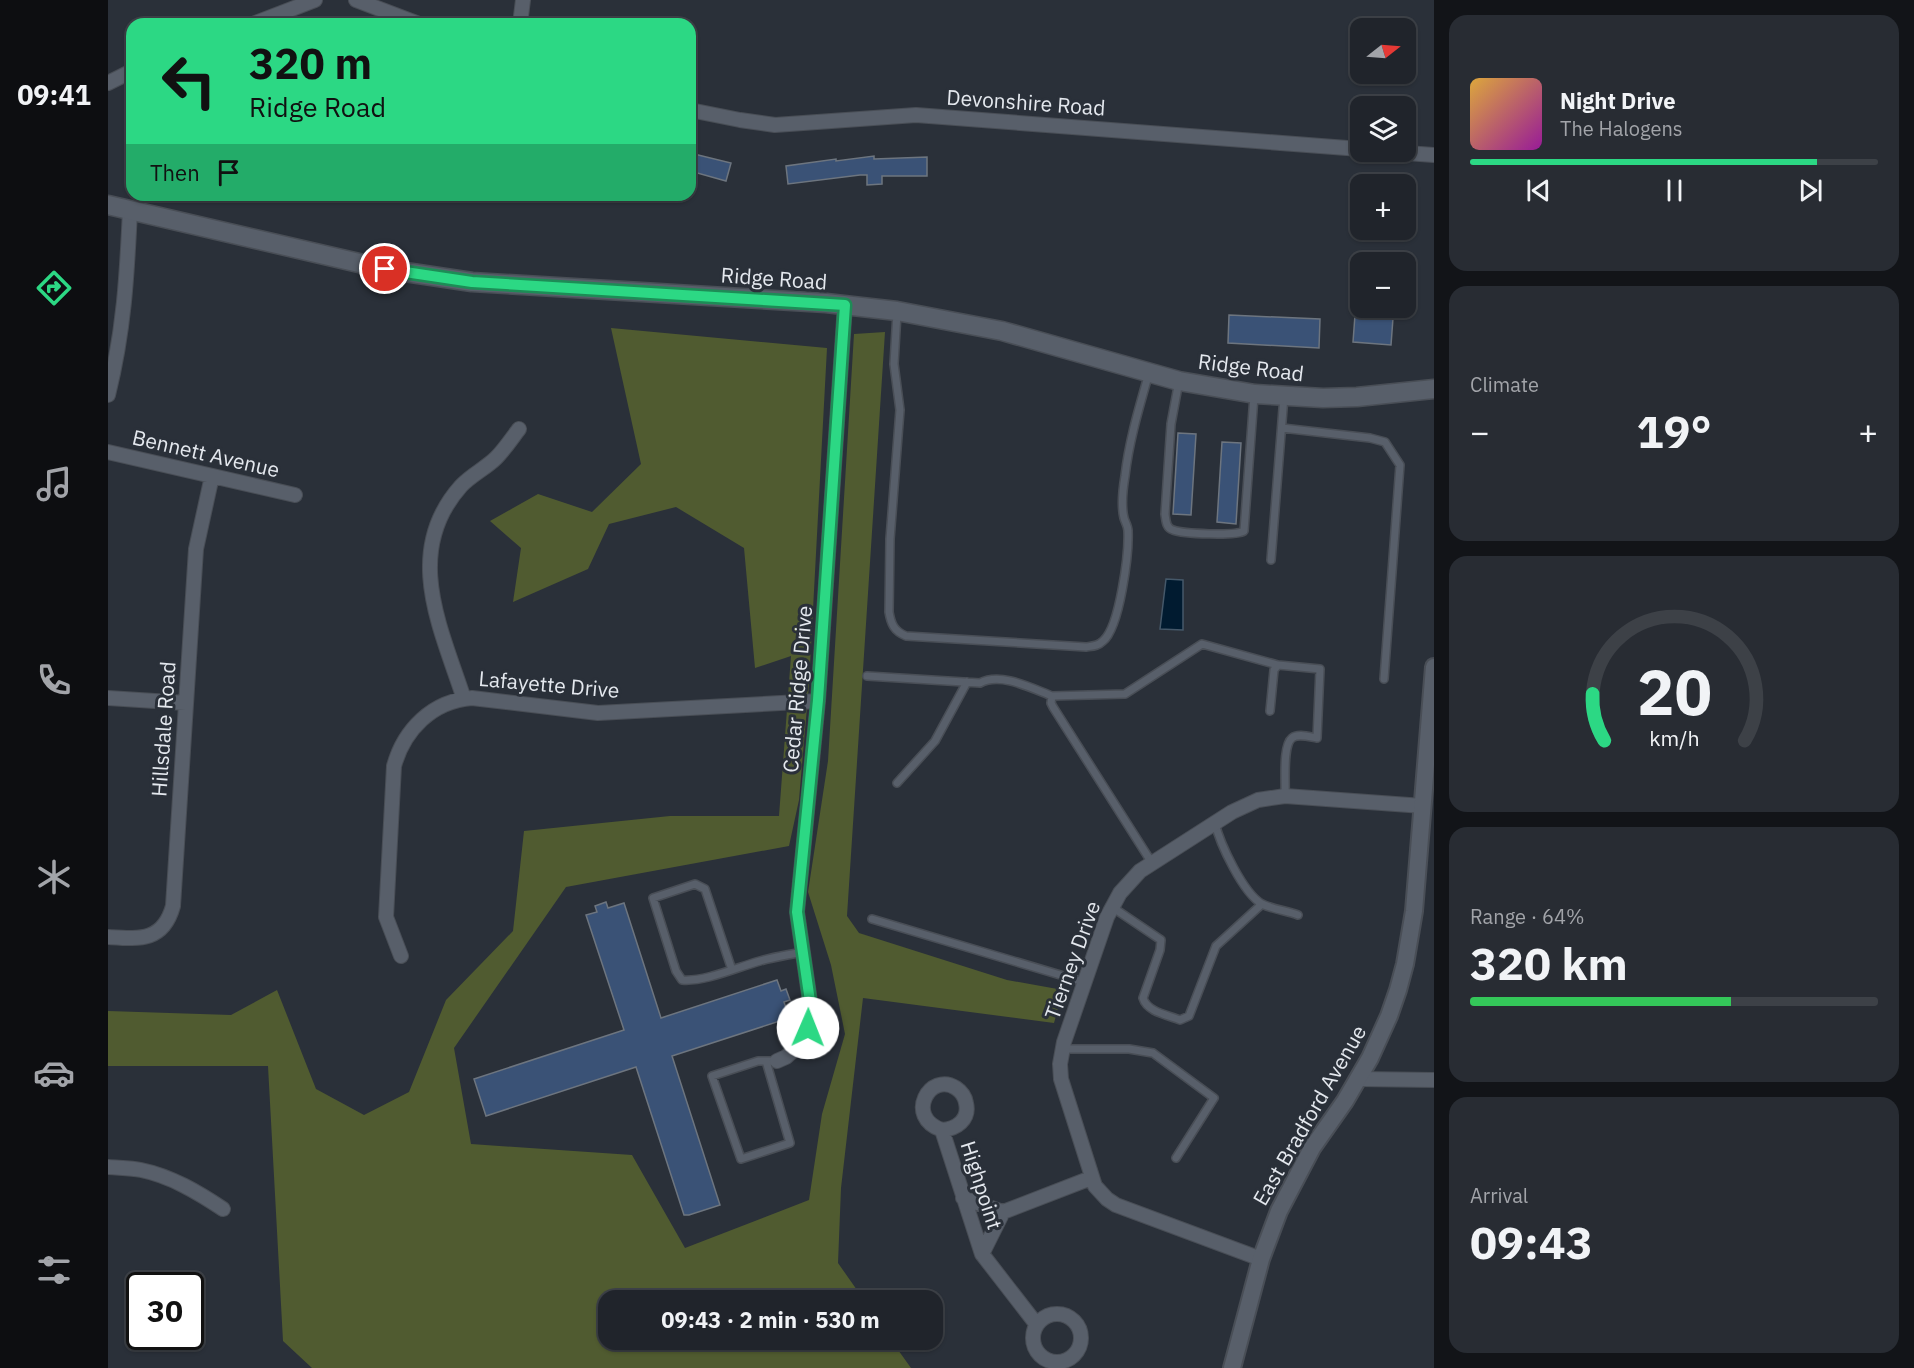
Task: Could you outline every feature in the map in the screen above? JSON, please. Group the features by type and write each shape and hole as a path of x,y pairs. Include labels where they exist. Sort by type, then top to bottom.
{"main road":[{"name":"Ridge Road","path":"108,205 385,269 443,279 845,305 897,311 1036,339 1179,381 1255,394 1357,397 1434,389"}],"street":[{"path":"269,18 315,0"},
{"path":"356,0 403,18"},
{"path":"521,18 523,0"},
{"path":"108,83 126,74"},
{"name":"Devonshire Road","path":"696,111 775,125 916,115 1350,148"},
{"path":"1416,154 1434,155"},
{"path":"108,395 117,360 125,306 130,210"},
{"name":"Cedar Ridge Drive","path":"771,1061 786,1057 805,1040 812,1015 797,912 818,700 845,305"},
{"path":"464,699 432,601 428,570 431,547 437,525 451,499 471,476 495,459 519,429"},
{"name":"Bennett Avenue","path":"108,452 295,495"},
{"name":"Hillsdale Road","path":"108,937 140,939 147,937 159,930 171,913 196,549 212,476"},
{"name":"East Bradford Avenue","path":"1232,1368 1261,1259 1279,1211 1312,1148 1359,1079 1389,1016 1405,964 1414,911 1434,667"},
{"path":"108,698 186,703"},
{"name":"Lafayette Drive","path":"401,956 386,917 394,766 403,742 418,722 437,708 464,699 484,698 598,713 818,700"},
{"name":"Tierney Drive","path":"1261,1259 1116,1205 1100,1193 1091,1178 1061,1078 1062,1049 1084,982 1112,907 1130,881 1152,862 1249,803 1285,796 1423,806"},
{"path":"1359,1079 1434,1080"},
{"name":"Highpoint","path":"942,1130 982,1254 1037,1325"},
{"path":"108,1167 142,1170 164,1178 196,1192 223,1209"},
{"path":"963,1198 1003,1212 1091,1178"},
{"name":"Highpoint","path":"982,1254 1003,1212"}],"lane":[{"path":"897,311 894,364 900,410 890,539 889,612 891,623 898,632 906,636 1086,647 1096,646 1105,640 1116,618 1126,573 1128,528 1123,516 1124,480 1131,438 1149,373"},
{"path":"1179,381 1171,424 1165,514 1166,523 1173,530 1228,535 1240,534 1244,531 1255,394"},
{"path":"1271,560 1284,396"},
{"path":"1282,428 1370,438 1385,442 1400,465 1384,679"},
{"path":"867,676 980,683 994,678 1052,696 1125,694 1202,644 1278,665 1320,669 1317,738 1296,736 1292,738 1287,747 1285,796"},
{"path":"1270,711 1274,670 1278,665"},
{"path":"897,783 935,741 967,682"},
{"path":"1052,696 1053,707 1152,862"},
{"path":"1215,823 1218,836 1247,890 1262,904 1298,915"},
{"path":"732,969 702,885 695,884 653,898 679,978 682,980 694,980 802,952"},
{"path":"1112,907 1161,940 1160,950 1143,1002 1150,1008 1180,1020 1189,1016 1216,946 1262,904"},
{"path":"872,919 1084,982"},
{"path":"1062,1049 1130,1049 1153,1053 1215,1098 1176,1158"},
{"path":"758,1061 771,1061 790,1143 741,1159 712,1076 758,1061"}],"green space":[{"path":"611,328 827,348 809,684 799,800 789,846 566,887 454,1048 471,1144 632,1155 685,1248 809,1200 822,1114 845,1034 831,965 808,892 828,761 854,334 885,332 847,916 859,933 1007,980 1063,990 1054,1023 863,998 841,1188 838,1263 857,1290 598,1290 598,1350 898,1350 911,1368 312,1368 283,1341 268,1066 108,1066 108,1011 231,1015 277,990 316,1089 364,1115 409,1092 446,1000 513,931 524,831 670,816 779,816 791,656 755,668 744,548 676,507 609,524 588,569 513,602 521,548 490,521 538,494 592,512 641,464"}],"water":[{"path":"1166,579 1183,580 1183,630 1160,629"}],"building":[{"path":"696,154 731,163 726,181 696,173"},
{"path":"874,156 874,159 927,157 927,176 882,176 882,184 867,185 867,175 788,184 786,166"},
{"path":"1229,315 1320,319 1319,348 1228,343"},
{"path":"1355,318 1393,318 1391,345 1353,342"},
{"path":"1178,433 1196,434 1191,515 1173,514"},
{"path":"1222,442 1241,443 1236,524 1217,522"},
{"path":"606,902 608,908 624,903 661,1018 777,980 781,991 786,989 790,1000 784,1002 789,1018 672,1056 720,1205 689,1215 684,1215 636,1067 486,1116 474,1079 624,1030 586,915 597,912 595,906"}],"route":[{"path":"385,269 472,282 845,305 818,700 797,912 812,1015 808,1028"}]}
